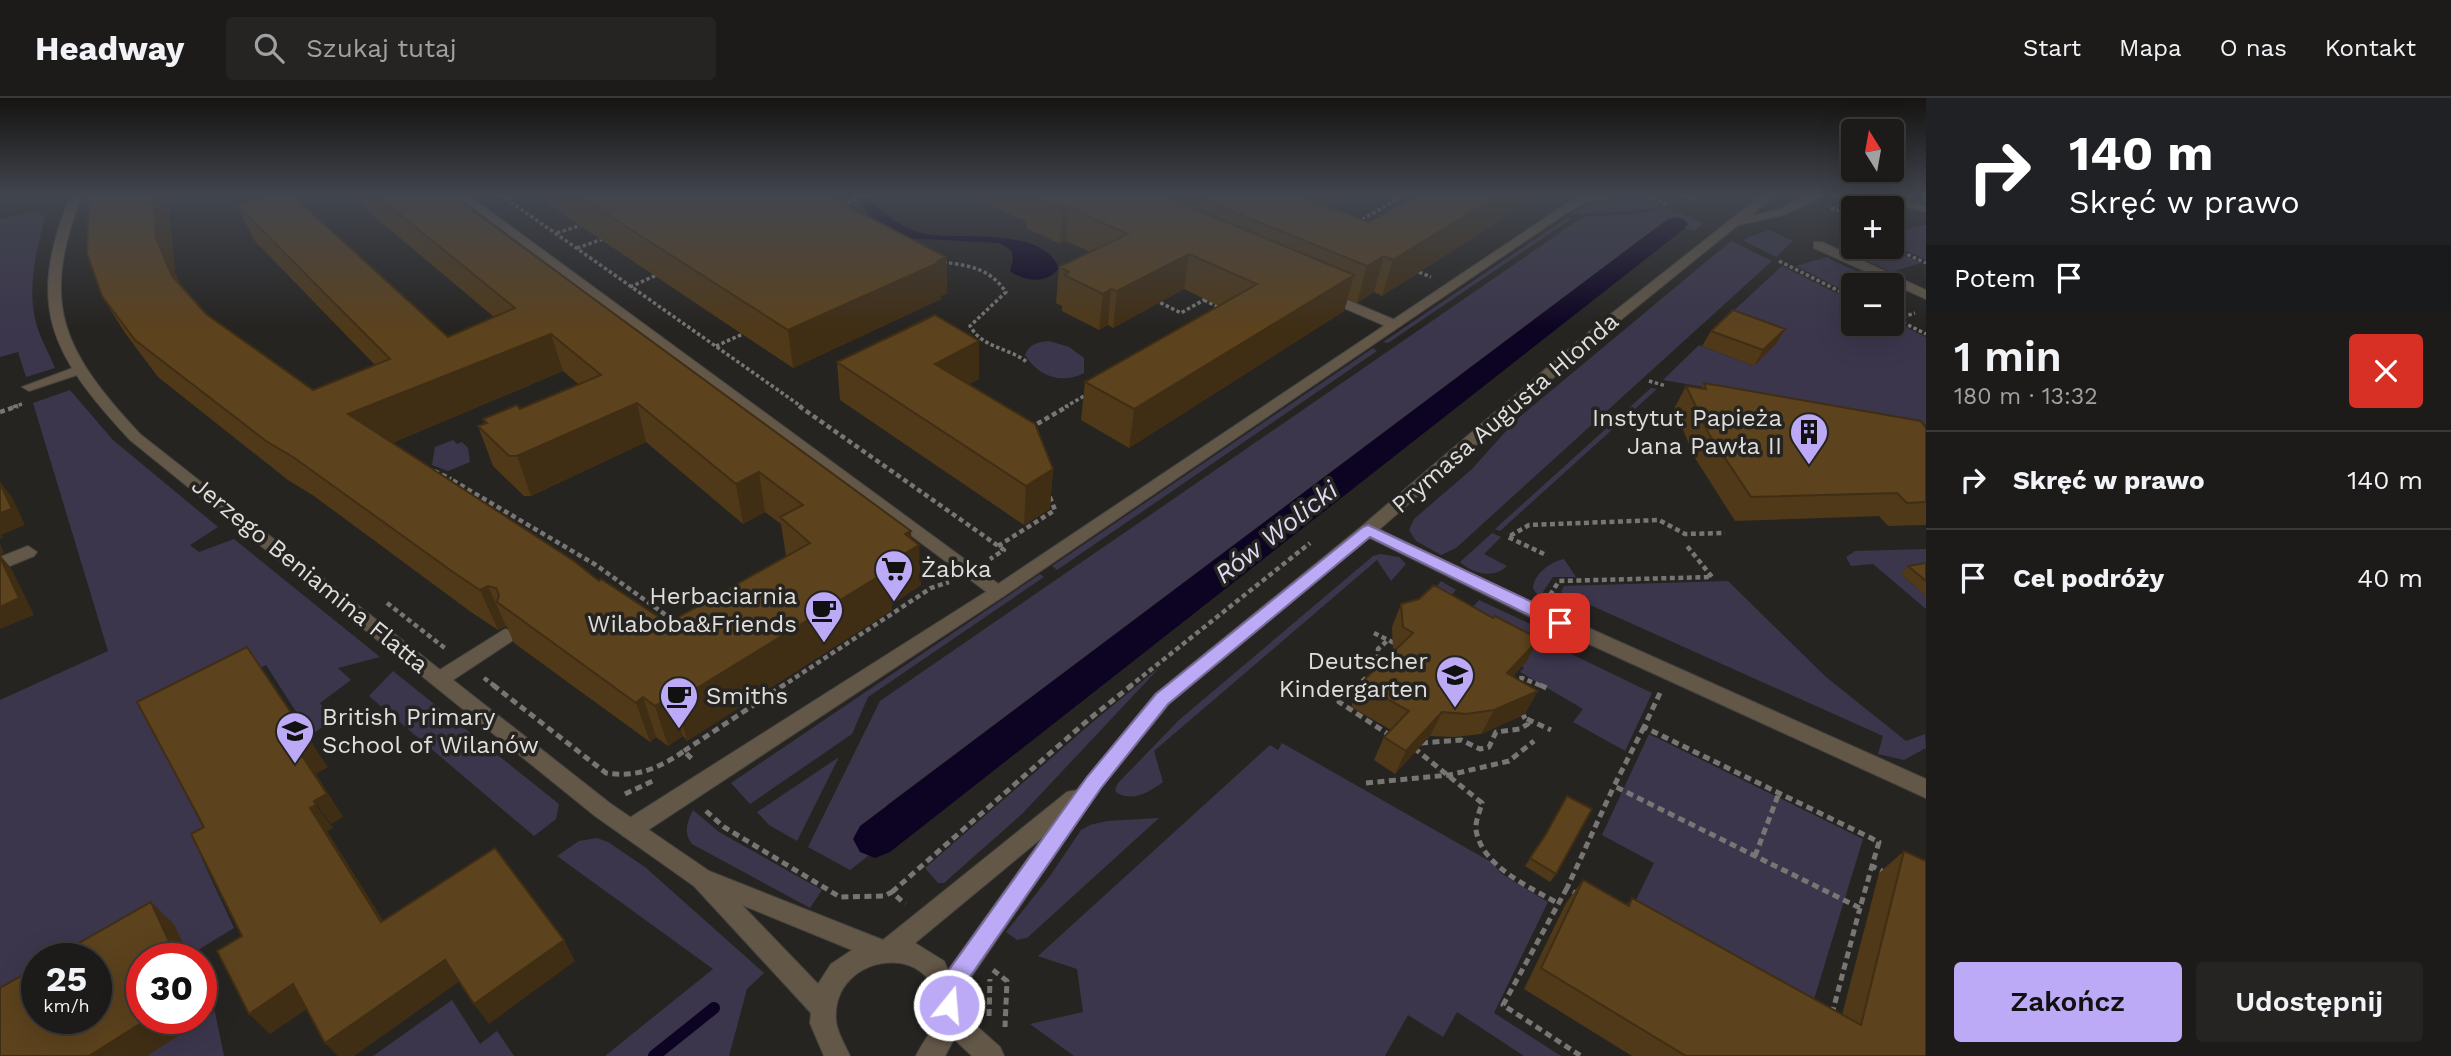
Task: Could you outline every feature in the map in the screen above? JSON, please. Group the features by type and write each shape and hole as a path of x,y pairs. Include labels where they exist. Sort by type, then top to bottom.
{"street":[{"name":"Jerzego Beniamina Flatta","path":"58,240 52,268 54,304 64,339 78,370 108,409 135,437 603,810 702,879 822,1006"},
{"path":"522,240 998,592"},
{"path":"631,829 998,592 1521,240"},
{"name":"Prymasa Augusta Hlonda","path":"947,992 1094,782 1162,699 1368,530 1602,328 1714,240"},
{"path":"1818,245 1926,296"},
{"path":"1316,291 1395,325"},
{"path":"31,394 78,370"},
{"path":"1368,530 1538,613 1926,789"},
{"path":"0,564 28,552"},
{"path":"440,679 506,636"},
{"name":"Prymasa Augusta Hlonda","path":"822,1006 829,986 841,969 859,956 885,950 925,921 1094,782"},
{"name":"Jerzego Beniamina Flatta","path":"702,879 885,950 909,953 926,961 939,975 947,992"},
{"path":"929,1056 945,1033 949,1018 947,992"},
{"path":"822,1006 825,1033 837,1056"},
{"path":"949,1018 984,1049"}],"path":[{"path":"379,597 606,773 626,775 659,768 759,699 931,588 971,571 1004,550 564,240"},
{"path":"576,248 601,240"},
{"path":"1904,253 1926,262"},
{"path":"937,261 988,270 994,275 1006,292 1002,298 974,317 970,326 973,335 984,344 1013,353 1028,363"},
{"path":"1779,261 1840,291"},
{"path":"601,298 666,270"},
{"path":"1154,300 1181,313 1213,295"},
{"path":"1204,300 1230,313"},
{"path":"1904,315 1926,309"},
{"path":"1904,323 1926,334"},
{"path":"715,346 743,334"},
{"path":"1649,381 1666,386"},
{"path":"0,412 31,394"},
{"path":"1029,428 1087,395"},
{"path":"427,467 656,605 685,631"},
{"path":"442,485 452,480"},
{"path":"998,545 1055,510 1046,486"},
{"path":"1544,554 1508,537 1529,525 1659,520 1685,534 1725,533"},
{"path":"1538,613 1559,581 1713,577 1687,546"},
{"path":"604,586 614,579"},
{"path":"1374,634 1394,643"},
{"path":"1387,641 1378,649 1379,666 1339,702 1401,741"},
{"path":"1581,1056 1503,1005 1559,904 1670,672"},
{"path":"1508,684 1513,678 1522,678 1549,689"},
{"path":"1515,702 1527,719 1551,730"},
{"path":"1527,719 1528,724 1520,729 1496,732 1489,747 1480,749 1461,740 1414,743 1411,746 1482,803 1475,827 1479,842 1493,859 1510,875 1559,904"},
{"path":"1644,727 1879,842 1830,1022"},
{"path":"1366,783 1449,775 1509,761 1534,741"},
{"path":"684,751 708,779"},
{"path":"603,810 633,788 651,780 679,783 690,790 700,806 724,827 840,897 884,896 892,892 925,921"},
{"path":"1614,786 1860,908"},
{"path":"1755,856 1779,793"},
{"path":"1872,866 1894,877"},
{"path":"1567,888 1591,901"},
{"path":"972,955 1007,981 1004,1014"},
{"path":"984,1049 989,1022 990,980 1003,962"}],"shaded area":[{"path":"0,240 40,240 33,282 33,310 55,368 26,377 18,352 0,357"},
{"path":"937,240 1018,240 1036,246 1050,255 1059,268 1049,277 1036,280 1016,275 1010,271 1013,259 1011,250 999,243"},
{"path":"1534,240 1540,240 1388,343 1383,342"},
{"path":"1550,240 1640,240 887,805 862,841 873,852 850,870 808,847 880,701"},
{"path":"1790,240 1793,241 1776,257 1744,241"},
{"path":"1904,240 1926,240 1926,260 1904,250"},
{"path":"1731,241 1772,261 1456,548 1441,555 1416,541 1409,530 1414,519 1472,469 1516,420"},
{"path":"1904,255 1921,263 1891,272 1863,259 1904,259"},
{"path":"1827,257 1861,273 1841,273 1839,288 1796,266"},
{"path":"1782,266 1841,295 1841,336 1904,336 1904,326 1926,337 1926,425 1663,380 1699,345 1754,366 1729,315"},
{"path":"1049,341 1069,347 1084,358 1084,373 1075,377 1059,378 1036,368 1025,355 1034,344"},
{"path":"1373,348 1377,351 1057,570 1052,566"},
{"path":"1651,388 1657,389 1500,531 1495,529"},
{"path":"70,390 113,440 218,527 190,545 199,552 234,539 380,657 338,668 351,680 320,703 331,721 311,735 266,665 150,725 208,837 256,827 202,859 234,928 210,943 126,943 126,1034 217,1034 217,1022 224,1056 0,1056 0,700 108,651 33,403"},
{"path":"453,440 457,444 462,442 468,448 470,462 448,471 432,465 435,447"},
{"path":"1492,533 1501,537 1484,554 1507,566 1490,574 1471,570 1460,562"},
{"path":"1926,549 1926,571 1902,575 1926,596 1926,609 1873,564 1851,566 1846,557 1855,551"},
{"path":"1380,554 1399,557 1406,564 1391,581 1377,560 1154,751 1163,782 1135,796 1117,793 1115,790 1118,783 1179,720 1373,556"},
{"path":"1564,559 1576,577 1553,577 1539,598 1533,588 1536,578 1548,566"},
{"path":"1040,574 1044,577 868,697 852,734 750,804 731,783"},
{"path":"1441,581 1456,590 1449,598 1471,609 1479,600 1537,627 1532,635 1652,693 1625,751 1573,722 1583,709 1520,672 1524,668 1522,666 1434,590"},
{"path":"1728,581 1826,677 1906,741 1925,734 1926,748 1904,760 1878,754 1883,736 1561,592 1564,586"},
{"path":"1161,666 1022,814 944,883 938,883 925,868"},
{"path":"393,671 559,804 556,819 534,836 369,696"},
{"path":"1649,734 1863,839 1811,1009 1633,906 1654,863 1602,835"},
{"path":"1282,743 1491,862 1502,874 1548,902 1494,1013 1561,1056 1524,1056 1457,1012 1443,1037 1408,1015 1385,1056 1074,1056 1030,1024 1083,1012 1077,969 1038,956 1270,745 1278,750"},
{"path":"839,757 797,841 769,825 757,812"},
{"path":"693,810 719,832 822,890 810,908 692,844 687,827"},
{"path":"1159,818 1027,938 1017,940 1006,932 1050,876 1081,830 1107,821"},
{"path":"597,838 608,842 645,867 764,973 747,989 729,1056 605,1056 713,969 557,856 579,841"},
{"path":"452,1000 480,1044 497,1031 514,1056 373,1056"}],"building":[{"path":"87,240 157,240 172,276 206,314 313,390 390,359 271,240 341,240 448,337 515,308 431,240 513,240 911,531 905,534 919,545 884,566 889,570 676,701 671,696 655,706 643,697 636,703 497,602 499,595 496,588 488,586 480,590 293,457 266,441 135,340 102,296 87,253","holes":["551,334 601,375 520,409 517,405 483,419 487,423 478,426 509,456 517,456 637,403 736,484 759,472 803,505 780,517 810,543 668,623 601,579 599,581 574,561 348,414"]},
{"path":"647,240 913,240 946,257 938,261 940,262 788,330"},
{"path":"1116,240 1269,240 1354,275 1134,409 1085,382 1257,284 1189,254 1117,291 1111,289 1103,294 1064,275 1069,272 1059,267"},
{"path":"1302,240 1426,240 1393,260 1384,256 1367,266"},
{"path":"1733,310 1785,329 1763,350 1711,331"},
{"path":"935,315 979,341 935,364 1035,424 1053,469 1026,486 837,362"},
{"name":"Instytut Papieża Jana Pawła II","path":"1704,383 1921,421 1926,428 1926,502 1907,503 1897,493 1751,497 1709,434 1686,386 1706,389"},
{"path":"0,483 12,509 0,513"},
{"path":"0,557 19,598 0,607"},
{"path":"1926,563 1926,581 1908,566"},
{"path":"1434,585 1493,618 1495,616 1539,639 1507,673 1538,691 1494,710 1466,714 1442,712 1406,751 1384,737 1409,711 1360,684 1413,633 1403,627 1401,604 1419,599"},
{"path":"247,647 312,744 299,751 327,794 314,801 316,805 310,808 381,922 495,848 564,940 474,1004 445,960 325,1043 293,984 249,1014 217,951 242,936 191,834 204,827 137,702"},
{"path":"1567,796 1592,809 1556,874 1530,858"},
{"path":"1904,851 1926,861 1926,1056 1686,1056 1541,968 1583,880 1629,906 1632,898 1861,1025"},
{"path":"151,902 170,943 126,943 126,1033 89,1056 0,1056 0,988 21,976 21,1034 112,1034 112,943 79,943"}],"waterway":[{"name":"Rów Wolicki","path":"875,839 1656,240"},
{"name":"Rów Wolicki","path":"654,1056 714,1008"}],"place":[{"name":"Instytut Papieża Jana Pawła II","path":"1809,466"},
{"name":"Żabka","path":"894,603"},
{"name":"Herbaciarnia Wilaboba&Friends","path":"824,644"},
{"name":"Deutscher Kindergarten","path":"1455,709"},
{"name":"Smiths","path":"679,730"},
{"name":"British Primary School of Wilanów","path":"295,765"}],"route":[{"path":"949,1005 947,992 986,935 1094,782 1162,699 1368,530 1560,623"}]}
